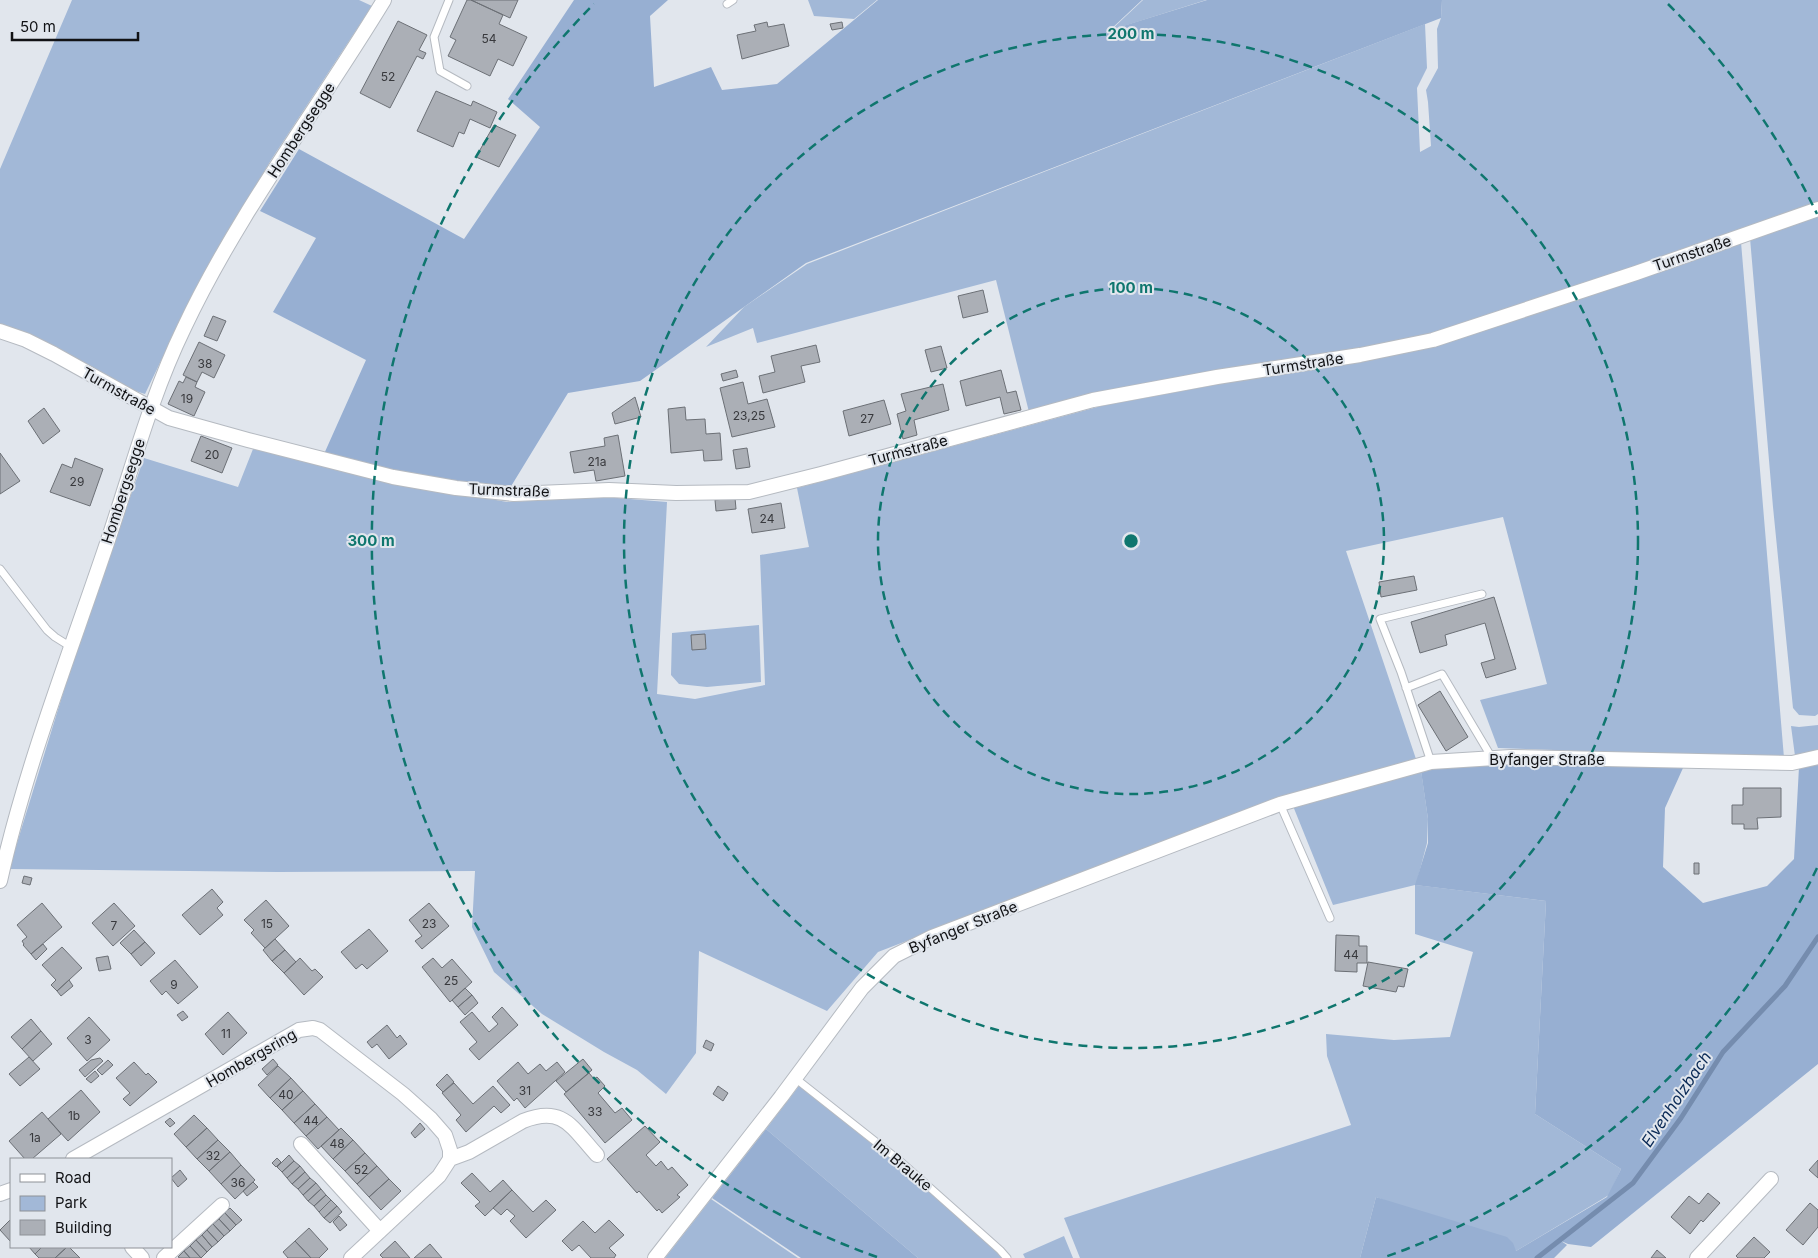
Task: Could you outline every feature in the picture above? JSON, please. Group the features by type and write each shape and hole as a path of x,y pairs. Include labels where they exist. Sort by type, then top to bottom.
{"street":[{"name":"Hombergsegge","path":"0,881 22,798 150,408 184,327 225,251 384,0"},
{"name":"Turmstraße","path":"0,331 26,340 54,354 169,418 393,477 456,488 514,494 609,490 676,493 749,492 1093,400 1216,377 1360,355 1433,340 1636,273 1818,209"},
{"name":"Byfanger Straße","path":"655,1258 795,1078 862,988 894,956 932,937 1280,804 1431,762 1510,756 1792,763 1818,757"},
{"name":"Hombergsring","path":"74,1158 298,1030 313,1028 320,1030 403,1094 431,1119 441,1130 447,1141 450,1159"},
{"path":"351,1258 439,1176 450,1159 469,1152 523,1121 533,1117 550,1115 563,1119 597,1155"},
{"path":"301,1144 380,1231"},
{"path":"1697,1258 1771,1179"},
{"path":"164,1258 222,1205"},
{"path":"133,1248 142,1258"}],"lane":[{"path":"449,0 434,37 440,71 467,86"},
{"path":"0,570 47,630 71,648"},
{"path":"1431,762 1380,619 1482,594"},
{"path":"1406,688 1442,674 1492,758"},
{"path":"1280,804 1330,918"},
{"name":"Im Brauke","path":"795,1078 900,1161 1007,1258"}],"green space":[{"path":"72,0 359,0 372,6 271,160 198,284 145,394 126,388 0,326 0,169"},
{"path":"808,0 877,0 854,19 814,16"},
{"path":"1143,0 1206,0 1111,30"},
{"path":"1442,0 1818,0 1818,205 1432,336 1029,412 996,280 757,343 753,328 706,347 744,307 807,264 1425,24 1427,68 1417,88 1420,152 1431,146 1426,90 1438,68 1437,29 1441,18"},
{"path":"1818,214 1818,714 1815,716 1799,715 1793,708 1773,507 1750,238"},
{"path":"1741,242 1784,758 1498,748 1480,700 1547,684 1503,517 1346,551 1416,759 1228,817 878,952 827,1011 699,951 696,1053 666,1094 637,1070 542,1014 494,972 472,927 475,871 278,872 9,869 80,638 144,458 238,487 253,449 393,481 507,502 605,497 667,502 657,694 695,699 765,685 760,555 809,547 797,488 1101,406 1418,347"},
{"path":"759,625 761,682 707,687 679,684 671,675 672,633"},
{"path":"1818,725 1818,750 1795,756 1791,726"},
{"path":"1421,770 1428,819 1427,843 1416,885 1546,901 1535,1114 1621,1169 1609,1195 1516,1251 1376,1197 1360,1258 1080,1258 1064,1218 1351,1125 1327,1056 1326,1034 1394,1040 1450,1037 1473,952 1415,934 1415,885 1333,905 1293,806"},
{"path":"799,1086 900,1166 1002,1258 918,1258 766,1129"},
{"path":"711,1199 798,1258 665,1258"},
{"path":"1064,1236 1073,1258 1025,1258 1023,1254"}],"shaded area":[{"path":"574,0 668,0 650,16 654,87 711,67 722,90 777,84 878,0 1142,0 1110,30 1207,0 1442,0 1441,18 806,263 640,381 568,393 510,488 457,483 324,454 366,360 273,312 316,238 260,211 299,149 464,239 540,127 508,99"},
{"path":"1485,762 1683,768 1665,808 1663,867 1703,903 1767,886 1794,859 1799,767 1818,763 1818,1064 1591,1247 1568,1244 1561,1241 1567,1245 1554,1258 1360,1258 1376,1197 1507,1237 1513,1243 1516,1251 1607,1197 1621,1169 1535,1114 1546,901 1415,885 1428,843 1428,819 1421,771"},
{"path":"766,1129 918,1258 801,1258 712,1198"}],"building":[{"path":"467,0 471,0 503,15 499,24 527,37 513,66 498,59 490,76 448,56 456,40 450,37"},
{"path":"471,0 518,0 510,18"},
{"path":"398,21 427,35 419,50 426,53 423,59 417,56 390,108 360,93"},
{"path":"767,22 768,27 784,24 789,46 742,59 737,35 756,31 754,25"},
{"path":"842,22 843,28 832,30 830,24"},
{"path":"436,91 471,106 473,101 497,112 490,128 470,119 464,134 459,132 453,147 417,131"},
{"path":"494,125 516,135 499,167 476,157"},
{"path":"983,290 988,312 963,318 958,296"},
{"path":"213,316 226,321 217,341 204,336"},
{"path":"199,342 225,355 214,378 202,372 197,382 183,375"},
{"path":"816,345 820,362 801,366 805,382 763,393 759,376 775,372 771,356"},
{"path":"941,346 947,368 931,372 925,350"},
{"path":"736,370 738,377 723,381 721,374"},
{"path":"1001,370 1007,393 1016,391 1021,410 1004,414 1000,397 966,406 960,381"},
{"path":"186,377 197,382 195,387 205,392 194,416 168,404 179,381 183,383"},
{"path":"743,382 748,404 767,399 775,427 732,437 720,388"},
{"path":"943,384 949,410 914,420 917,435 903,439 897,414 906,411 901,394"},
{"path":"635,397 641,417 615,424 612,413"},
{"path":"884,400 891,424 849,436 843,411"},
{"path":"685,407 686,420 705,419 706,434 720,433 722,460 704,461 703,450 671,453 668,409"},
{"path":"44,408 60,431 43,444 28,421"},
{"path":"618,435 625,476 596,481 594,470 574,473 570,452 605,446 604,438"},
{"path":"201,436 232,448 222,473 191,461"},
{"path":"747,448 750,467 736,469 733,450"},
{"path":"0,453 20,481 0,494"},
{"path":"75,458 103,469 90,506 50,492 62,464 72,468"},
{"path":"735,498 736,509 716,511 715,500"},
{"path":"781,503 785,528 752,533 748,509"},
{"path":"1414,576 1417,590 1381,597 1379,582"},
{"path":"1494,597 1516,669 1486,678 1481,663 1495,659 1485,623 1445,635 1447,645 1420,653 1411,622"},
{"path":"705,634 706,649 692,650 691,635"},
{"path":"1440,691 1468,737 1446,751 1418,705"},
{"path":"1743,788 1781,788 1781,817 1757,818 1758,829 1744,829 1744,824 1732,824 1732,805 1743,805"},
{"path":"1694,863 1699,863 1699,874 1694,874"},
{"path":"24,876 32,878 30,885 22,883"},
{"path":"212,889 223,902 217,908 223,915 200,935 182,915"},
{"path":"266,900 289,926 265,948 251,933 254,930 244,920"},
{"path":"42,903 62,927 31,954 22,941 27,937 17,925"},
{"path":"114,903 135,926 113,946 92,923"},
{"path":"429,903 449,926 422,949 415,941 422,936 409,920"},
{"path":"369,929 388,951 367,969 362,964 356,969 341,952"},
{"path":"134,930 145,942 131,954 120,943"},
{"path":"1336,935 1359,936 1359,946 1367,946 1367,963 1357,963 1357,972 1335,971"},
{"path":"275,939 285,950 272,961 263,950"},
{"path":"145,942 155,953 141,966 131,954"},
{"path":"43,944 47,949 36,960 31,954"},
{"path":"62,947 82,968 57,991 51,985 56,980 42,965"},
{"path":"285,950 296,962 284,973 272,961"},
{"path":"108,956 111,969 99,971 96,958"},
{"path":"300,958 312,971 315,969 323,977 304,995 284,973"},
{"path":"433,958 442,968 452,959 472,982 450,1002 422,967"},
{"path":"175,960 198,987 178,1004 166,991 162,995 150,981"},
{"path":"1368,962 1408,969 1404,987 1398,986 1396,992 1363,986"},
{"path":"69,980 73,986 61,996 57,991"},
{"path":"465,988 472,995 458,1007 452,1000"},
{"path":"472,995 478,1003 465,1015 458,1007"},
{"path":"502,1007 518,1025 479,1060 469,1049 477,1042 460,1022 472,1012 489,1032 498,1024 492,1017"},
{"path":"183,1011 188,1017 182,1021 177,1015"},
{"path":"228,1012 247,1033 223,1055 205,1034"},
{"path":"89,1017 110,1040 87,1061 67,1038"},
{"path":"31,1019 41,1031 22,1049 11,1037"},
{"path":"387,1025 397,1038 400,1035 407,1044 389,1059 377,1044 372,1048 367,1042"},
{"path":"41,1031 52,1044 33,1061 22,1049"},
{"path":"706,1040 714,1044 711,1051 703,1047"},
{"path":"29,1057 40,1069 20,1086 9,1074"},
{"path":"100,1058 103,1061 85,1077 79,1070 91,1060"},
{"path":"273,1059 278,1065 267,1075 262,1069"},
{"path":"583,1059 592,1070 566,1092 556,1081"},
{"path":"108,1060 113,1065 102,1075 97,1070"},
{"path":"134,1062 146,1075 148,1073 157,1082 130,1106 123,1099 130,1093 116,1078"},
{"path":"518,1062 528,1074 540,1064 546,1071 557,1062 565,1072 525,1108 517,1098 514,1101 497,1081"},
{"path":"278,1066 291,1078 270,1098 258,1085"},
{"path":"95,1071 99,1076 91,1083 86,1079"},
{"path":"589,1073 594,1079 597,1077 605,1086 598,1093 615,1113 622,1108 632,1120 605,1143 564,1094"},
{"path":"447,1074 454,1082 443,1092 436,1085"},
{"path":"291,1078 303,1091 282,1110 270,1098"},
{"path":"454,1083 473,1104 493,1086 510,1105 501,1113 494,1106 466,1132 456,1120 461,1115 442,1093"},
{"path":"718,1086 728,1093 723,1101 713,1094"},
{"path":"81,1090 100,1112 68,1141 48,1119"},
{"path":"303,1091 315,1104 294,1123 282,1110"},
{"path":"315,1104 327,1117 306,1136 294,1123"},
{"path":"42,1112 61,1134 33,1158 24,1158 9,1141"},
{"path":"194,1115 207,1128 186,1147 174,1134"},
{"path":"327,1117 339,1130 318,1149 306,1136"},
{"path":"170,1118 175,1123 170,1127 165,1122"},
{"path":"420,1123 425,1129 415,1138 411,1133"},
{"path":"645,1126 660,1142 646,1155 656,1166 661,1161 668,1170 672,1167 688,1185 677,1195 680,1197 662,1213 659,1209 657,1211 639,1191 637,1193 607,1159"},
{"path":"207,1128 218,1140 197,1159 186,1147"},
{"path":"341,1128 353,1140 333,1159 321,1146"},
{"path":"218,1140 230,1152 209,1171 197,1159"},
{"path":"353,1140 365,1153 345,1171 333,1159"},
{"path":"230,1152 241,1165 221,1184 209,1171"},
{"path":"365,1153 377,1166 357,1184 345,1171"},
{"path":"289,1155 294,1161 282,1172 277,1167"},
{"path":"277,1158 281,1162 276,1167 272,1163"},
{"path":"1818,1160 1818,1178 1809,1170"},
{"path":"294,1161 300,1166 287,1178 282,1172"},
{"path":"241,1165 255,1180 235,1199 221,1184"},
{"path":"300,1166 305,1172 292,1184 287,1178"},
{"path":"377,1166 389,1179 369,1197 357,1184"},
{"path":"180,1170 187,1179 178,1187 172,1177"},
{"path":"305,1172 310,1178 298,1189 292,1184"},
{"path":"472,1173 490,1192 503,1180 512,1190 485,1216 475,1206 480,1202 461,1183"},
{"path":"310,1178 316,1183 303,1195 298,1189"},
{"path":"389,1179 401,1191 381,1210 369,1197"},
{"path":"253,1182 258,1187 247,1196 243,1191"},
{"path":"316,1183 321,1189 308,1201 303,1195"},
{"path":"321,1189 326,1195 314,1206 308,1201"},
{"path":"512,1190 533,1212 546,1200 556,1210 526,1238 510,1221 515,1216 507,1209 501,1215 493,1208"},
{"path":"1708,1193 1720,1203 1703,1222 1701,1220 1690,1234 1671,1217 1689,1196 1699,1204"},
{"path":"326,1195 331,1200 319,1212 314,1206"},
{"path":"331,1200 337,1206 324,1218 319,1212"},
{"path":"1810,1203 1818,1210 1818,1227 1803,1245 1786,1230"},
{"path":"337,1206 342,1212 330,1223 324,1218"},
{"path":"230,1208 242,1220 236,1225 225,1213"},
{"path":"225,1213 236,1225 230,1231 219,1219"},
{"path":"339,1216 347,1225 340,1231 333,1222"},
{"path":"219,1219 230,1231 224,1236 213,1224"},
{"path":"10,1220 10,1241 0,1230"},
{"path":"609,1220 624,1235 609,1248 616,1255 614,1258 591,1258 579,1245 572,1251 562,1241 583,1221 595,1233"},
{"path":"213,1224 224,1236 218,1242 207,1230"},
{"path":"309,1228 328,1249 319,1258 311,1258 295,1241"},
{"path":"207,1230 218,1242 212,1247 202,1235"},
{"path":"202,1235 212,1247 207,1252 196,1240"},
{"path":"1754,1237 1770,1252 1764,1258 1738,1258 1736,1256"},
{"path":"196,1240 207,1252 201,1258 190,1246"},
{"path":"295,1241 311,1258 288,1258 283,1252"},
{"path":"395,1241 410,1258 383,1258 380,1255"},
{"path":"430,1244 442,1258 414,1258"},
{"path":"190,1246 201,1258 190,1258 184,1251"},
{"path":"30,1248 41,1248 35,1254"},
{"path":"41,1248 66,1248 55,1258 39,1258 35,1254"},
{"path":"66,1248 70,1248 80,1258 55,1258"},
{"path":"1657,1250 1666,1258 1651,1258"},
{"path":"184,1251 190,1258 178,1257"}],"waterway":[{"name":"Elvenholzbach","path":"1537,1258 1633,1183 1681,1118 1723,1052 1785,986 1818,937"}]}
